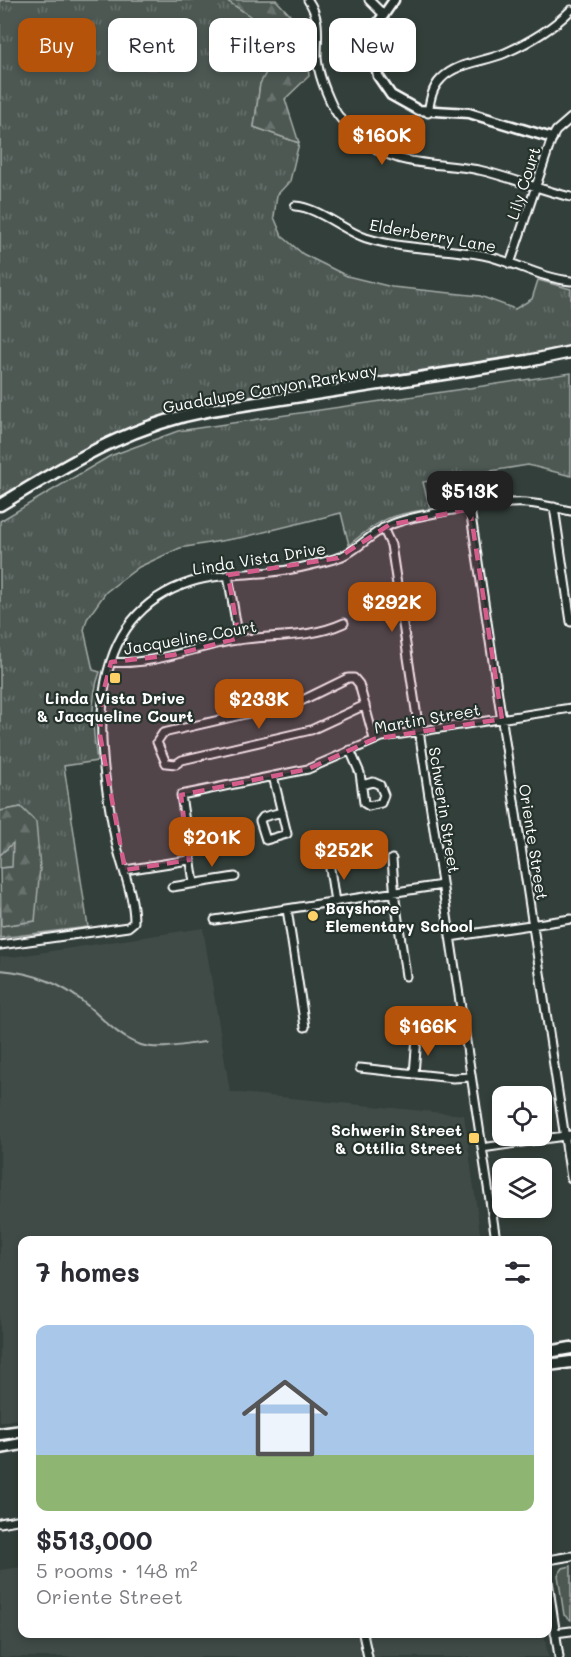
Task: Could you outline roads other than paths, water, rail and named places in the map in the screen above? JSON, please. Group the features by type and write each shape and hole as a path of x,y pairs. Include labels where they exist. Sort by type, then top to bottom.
{"main road":[{"name":"Guadalupe Canyon Parkway","path":"0,505 97,447 167,420 211,410 528,361 571,352"},
{"name":"Guadalupe Canyon Parkway","path":"528,361 571,358"},
{"path":"552,1351 571,1348"},
{"path":"552,1364 571,1362"},
{"path":"0,1434 18,1432"},
{"path":"0,1448 18,1445"}],"street":[{"path":"309,0 318,24 317,55 320,76 333,107 344,124 369,146 389,156 418,164 476,170 571,197"},
{"path":"369,0 384,15"},
{"path":"394,0 378,23 372,44 378,76 384,86 400,101 428,112 469,113 552,138"},
{"path":"428,112 434,89 443,77 458,68 505,53 553,26 571,10"},
{"name":"Lily Court","path":"510,264 552,138 556,131 571,118"},
{"name":"Elderberry Lane","path":"295,206 306,207 347,230 377,241 483,255 571,281"},
{"name":"Linda Vista Drive","path":"0,945 128,927 134,920 125,870 115,833 100,735 102,697 111,662 131,624 151,604 191,582 228,575 280,571 338,558 383,528 406,520 524,503 571,511"},
{"path":"554,507 571,622"},
{"name":"Oriente Street","path":"470,509 533,925 568,1136 571,1178"},
{"name":"Schwerin Street","path":"383,528 391,545 495,1236"},
{"path":"228,575 239,640"},
{"name":"Jacqueline Court","path":"111,662 127,663 173,656 239,640 308,634 344,623"},
{"path":"365,705 311,730 182,760 176,764 166,763 157,742 163,734 301,701 348,678 354,678 359,684 365,705 374,739"},
{"name":"Martin Street","path":"194,883 181,795 317,766 374,739 571,708"},
{"path":"350,750 360,773 362,785"},
{"path":"273,776 282,812 287,834 266,840 260,821 282,812"},
{"path":"186,832 223,826"},
{"path":"392,859 406,976"},
{"path":"125,870 189,861"},
{"path":"329,862 335,902"},
{"path":"172,886 235,877"},
{"path":"215,920 442,885"},
{"path":"287,909 305,1027"},
{"path":"450,937 571,919"},
{"path":"414,1074 417,1037"},
{"path":"360,1068 453,1078 471,1077"},
{"path":"482,1148 568,1136"},
{"path":"0,1523 18,1521"},
{"path":"552,1559 571,1557"},
{"path":"552,1611 559,1657"},
{"path":"555,1633 571,1630"},
{"path":"364,1638 368,1657"}],"waterway":[{"path":"0,970 36,977 58,985 78,998 119,1033 141,1045 165,1047 205,1042"}],"place":[{"name":"Linda Vista Drive & Jacqueline Court","path":"115,678"},
{"name":"Bayshore Elementary School","path":"313,916"},
{"name":"Schwerin Street & Ottilia Street","path":"474,1138"}]}
